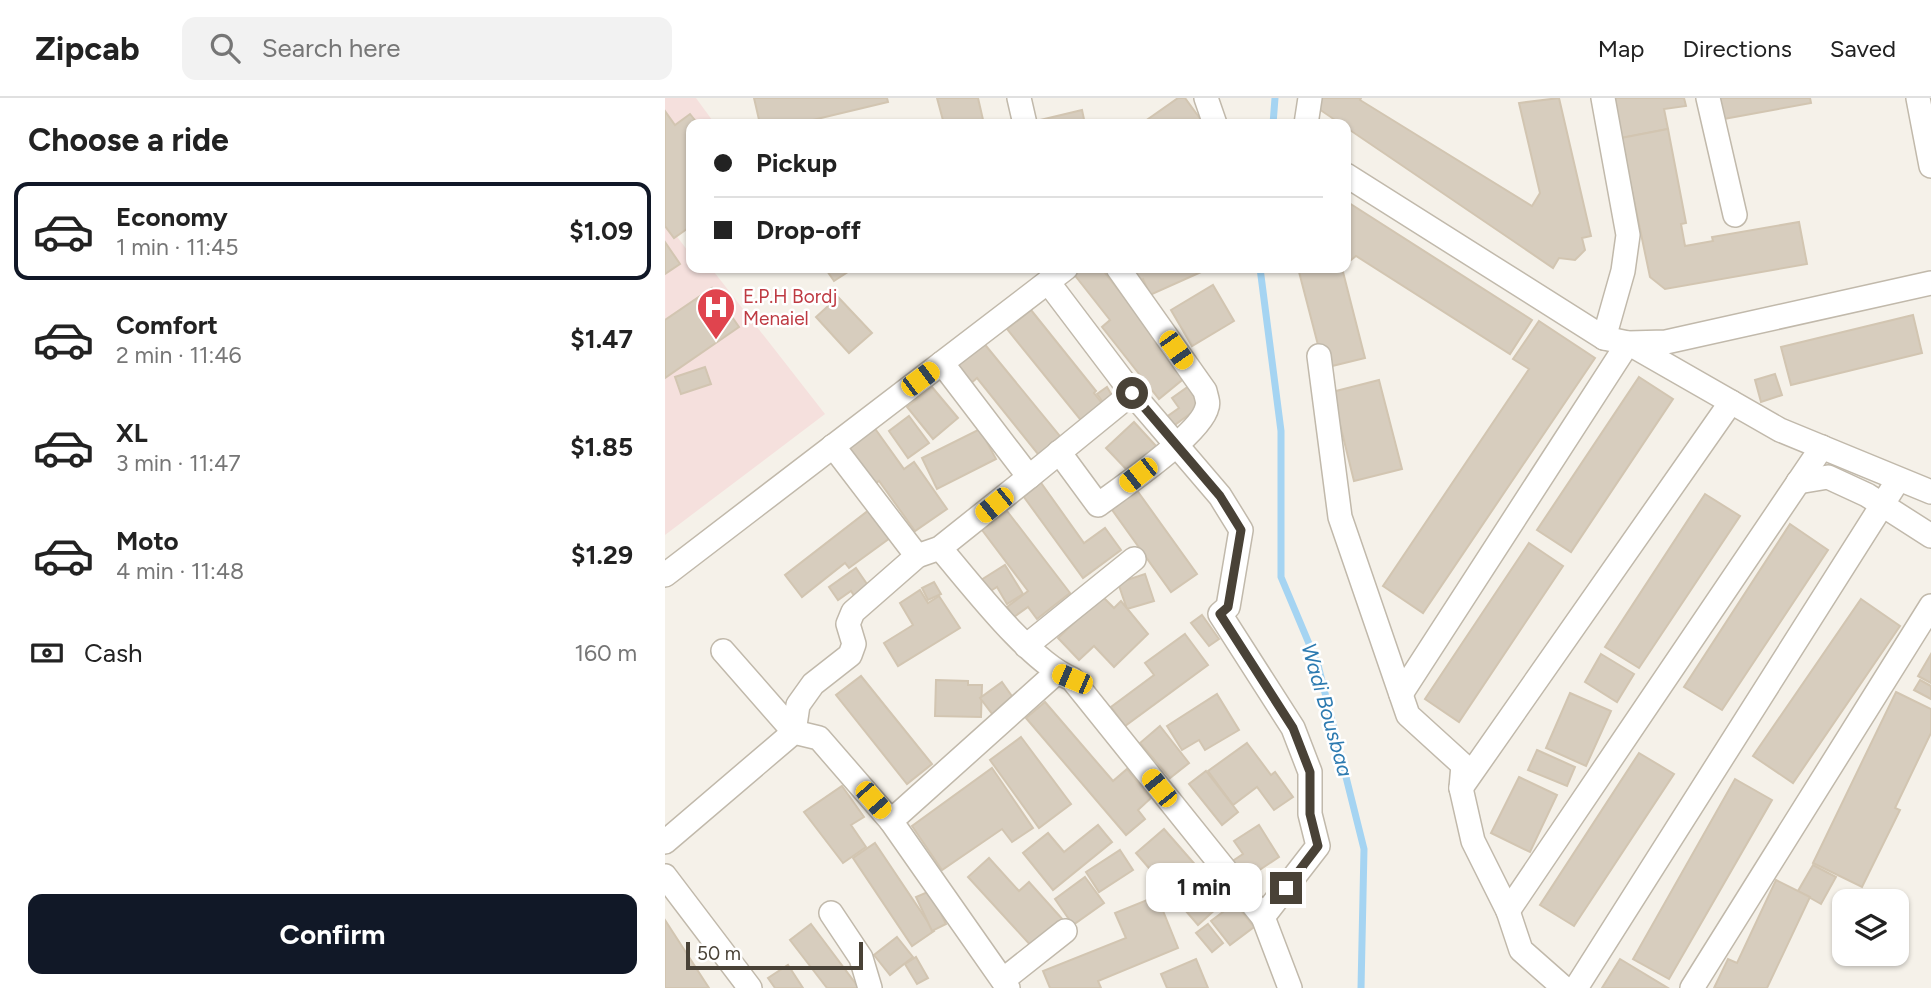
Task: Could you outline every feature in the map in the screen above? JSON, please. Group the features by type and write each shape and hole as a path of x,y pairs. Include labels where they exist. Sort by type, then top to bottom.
{"street":[{"path":"1019,98 1024,119"},
{"path":"1206,98 1213,119"},
{"path":"1307,119 1310,98"},
{"path":"1603,98 1628,235 1623,271 1604,338"},
{"path":"1708,98 1735,215"},
{"path":"1918,98 1931,166"},
{"path":"1351,178 1604,338 1628,343 1666,342 1931,283"},
{"path":"665,575 1060,273"},
{"path":"1059,452 1098,505 1177,444 1202,418 1208,406 1205,391 1122,273"},
{"path":"1048,282 1132,393 1220,496 1241,530 1228,607 1220,614 1293,728 1310,772 1310,814 1318,846 1263,917"},
{"path":"1628,343 1780,430 1931,492"},
{"path":"1401,694 1628,343"},
{"path":"1319,356 1340,517 1408,715 1463,765 1461,788 1473,841 1509,911 1521,950 1565,988"},
{"path":"942,363 1029,477"},
{"path":"665,842 794,732 798,705 813,684 851,655 854,644 848,624 853,612 917,556 940,548 1132,393"},
{"path":"1461,788 1731,402"},
{"path":"833,446 917,556"},
{"path":"1509,911 1822,447"},
{"path":"1798,482 1828,477 1881,503 1931,536"},
{"path":"1576,988 1898,480"},
{"path":"940,548 1026,646 1056,673 1072,679 1263,917 1290,988"},
{"path":"1026,646 1134,559"},
{"path":"1692,988 1931,606"},
{"path":"723,651 794,732 819,738 891,821 1005,984 1065,931"},
{"path":"891,821 1056,673"},
{"path":"665,876 750,988"},
{"path":"831,913 862,958 870,988"}],"shaded area":[{"name":"E.P.H Bordj Menaiel","path":"665,98 696,98 711,119 686,119 686,225 675,234 686,248 686,273 715,273 825,414 665,535"}],"building":[{"path":"754,98 887,98 888,102 817,119 759,119"},
{"path":"937,98 978,98 983,119 943,119"},
{"path":"1178,98 1185,98 1200,119 1148,119"},
{"path":"1316,98 1361,98 1360,100 1532,206 1540,193 1519,103 1559,98 1591,236 1582,238 1585,250 1575,260 1559,258 1553,268 1351,131 1351,119 1334,119 1313,105"},
{"path":"1614,98 1684,98 1686,106 1664,109 1668,129 1621,138"},
{"path":"1714,98 1810,98 1811,103 1718,120"},
{"path":"1082,110 1084,119 1044,119"},
{"path":"665,111 675,125 690,114 694,119 686,119 686,230 674,238 665,226"},
{"path":"1668,129 1686,223 1681,224 1685,246 1713,241 1712,237 1799,222 1807,264 1665,289 1650,277 1621,138"},
{"path":"1351,204 1532,320 1510,354 1356,256 1351,260"},
{"path":"665,242 680,264 665,274"},
{"path":"828,273 846,273 834,281"},
{"path":"1073,273 1105,273 1187,376 1159,399 1102,327 1110,320"},
{"path":"1132,273 1199,273 1150,295 1143,279 1134,283"},
{"path":"1299,273 1343,273 1365,358 1324,368"},
{"path":"1213,285 1234,321 1192,346 1171,310"},
{"path":"712,288 739,327 665,378 665,320"},
{"path":"838,297 872,333 849,353 816,317"},
{"path":"1031,310 1096,391 1094,393 1105,407 1084,424 1007,329"},
{"path":"1913,315 1922,353 1791,385 1781,347"},
{"path":"1539,321 1595,358 1423,613 1383,586 1529,369 1513,359"},
{"path":"982,341 1064,441 1042,459 977,378 970,384 954,363"},
{"path":"705,367 711,384 681,394 675,377"},
{"path":"1775,374 1782,395 1761,402 1755,380"},
{"path":"1639,377 1673,399 1571,552 1537,530"},
{"path":"1379,380 1402,469 1354,481 1332,392"},
{"path":"1189,386 1202,405 1172,427 1165,418 1179,408 1172,398"},
{"path":"932,387 958,418 933,439 907,407"},
{"path":"1107,387 1114,399 1105,405 1097,394"},
{"path":"909,416 929,443 908,458 889,431"},
{"path":"1134,422 1156,446 1128,471 1106,448"},
{"path":"871,423 904,469 914,462 947,509 915,531 879,481 872,486 841,444"},
{"path":"980,429 996,459 937,489 922,458"},
{"path":"1039,480 1084,543 1105,528 1121,550 1083,578 1021,493"},
{"path":"1136,489 1197,574 1171,592 1110,507"},
{"path":"1705,494 1740,516 1639,668 1605,647"},
{"path":"869,510 890,538 849,568 845,563 802,597 785,575"},
{"path":"1007,511 1070,593 1037,619 1028,607 1014,617 1007,607 1028,591 982,530"},
{"path":"1790,524 1828,550 1722,710 1684,687"},
{"path":"1529,543 1563,566 1459,722 1425,699"},
{"path":"1005,565 1023,594 1007,604 997,587 989,592 981,580"},
{"path":"856,568 869,587 855,597 851,591 838,600 829,587"},
{"path":"1145,574 1154,601 1127,609 1118,583"},
{"path":"934,582 941,594 928,600 922,588"},
{"path":"920,590 928,603 939,596 960,628 898,666 884,643 913,625 900,603"},
{"path":"1102,596 1114,608 1121,601 1148,634 1114,667 1094,646 1079,660 1058,638"},
{"path":"1861,599 1900,626 1793,783 1753,756"},
{"path":"1202,615 1219,639 1209,646 1191,623"},
{"path":"1185,634 1208,665 1125,726 1111,707 1154,675 1145,663"},
{"path":"1601,654 1634,674 1617,702 1585,682"},
{"path":"1931,654 1931,683 1918,676"},
{"path":"861,676 932,764 907,784 836,695"},
{"path":"936,680 968,681 968,685 982,685 981,717 935,716"},
{"path":"1920,680 1931,686 1931,699 1914,690"},
{"path":"1002,682 1014,699 993,715 980,698"},
{"path":"1896,692 1931,709 1931,733 1895,808 1900,810 1862,887 1813,863"},
{"path":"1570,693 1611,711 1586,766 1546,748"},
{"path":"1217,694 1239,730 1205,750 1199,740 1182,750 1167,726"},
{"path":"1045,702 1113,781 1127,769 1151,798 1138,810 1145,819 1126,835 1026,718"},
{"path":"1160,726 1189,763 1170,778 1140,743"},
{"path":"1021,737 1071,804 1039,828 990,760"},
{"path":"1247,743 1271,775 1275,772 1293,797 1274,810 1257,787 1233,805 1208,771"},
{"path":"1537,750 1575,767 1567,786 1528,770"},
{"path":"1639,753 1674,774 1574,926 1540,905"},
{"path":"992,768 1033,828 1012,842 1002,829 942,870 912,826"},
{"path":"1206,771 1238,812 1222,825 1189,784"},
{"path":"1519,777 1557,795 1530,852 1491,833"},
{"path":"1735,779 1772,800 1669,979 1633,959"},
{"path":"842,786 864,817 851,825 866,847 843,863 804,812"},
{"path":"1098,825 1112,842 1053,890 1023,853 1048,833 1064,852"},
{"path":"1259,825 1279,857 1243,881 1231,862 1243,854 1234,841"},
{"path":"1164,829 1226,900 1198,925 1136,853"},
{"path":"875,843 934,931 912,946 853,858"},
{"path":"1120,850 1133,870 1099,892 1086,872"},
{"path":"989,858 1019,891 1029,882 1064,921 1034,949 968,877"},
{"path":"1813,865 1836,877 1821,904 1798,891"},
{"path":"1085,877 1104,903 1073,925 1055,899"},
{"path":"1776,880 1810,897 1767,988 1714,988 1728,959 1737,963"},
{"path":"930,891 946,924 932,931 916,897"},
{"path":"1157,896 1178,948 1098,981 1101,988 1050,988 1043,971 1126,938 1115,913"},
{"path":"1235,903 1254,927 1230,945 1211,921"},
{"path":"665,920 709,988 665,988"},
{"path":"811,924 859,988 827,988 790,940"},
{"path":"1208,924 1223,943 1212,952 1196,933"},
{"path":"897,937 913,957 890,975 874,955"},
{"path":"916,957 928,978 917,984 905,964"},
{"path":"1196,959 1208,988 1167,988 1161,974"},
{"path":"1620,959 1668,988 1602,988"},
{"path":"788,965 803,988 775,988 768,978"}],"waterway":[{"name":"Wadi Bousbaa","path":"1273,119 1275,98"},
{"name":"Wadi Bousbaa","path":"1261,273 1281,431 1281,577 1318,665 1364,849 1361,988"}],"place":[{"name":"E.P.H Bordj Menaiel","path":"716,341"}],"route":[{"path":"1132,393 1220,496 1241,530 1228,607 1220,614 1293,728 1310,772 1310,814 1318,846 1286,888"}]}
